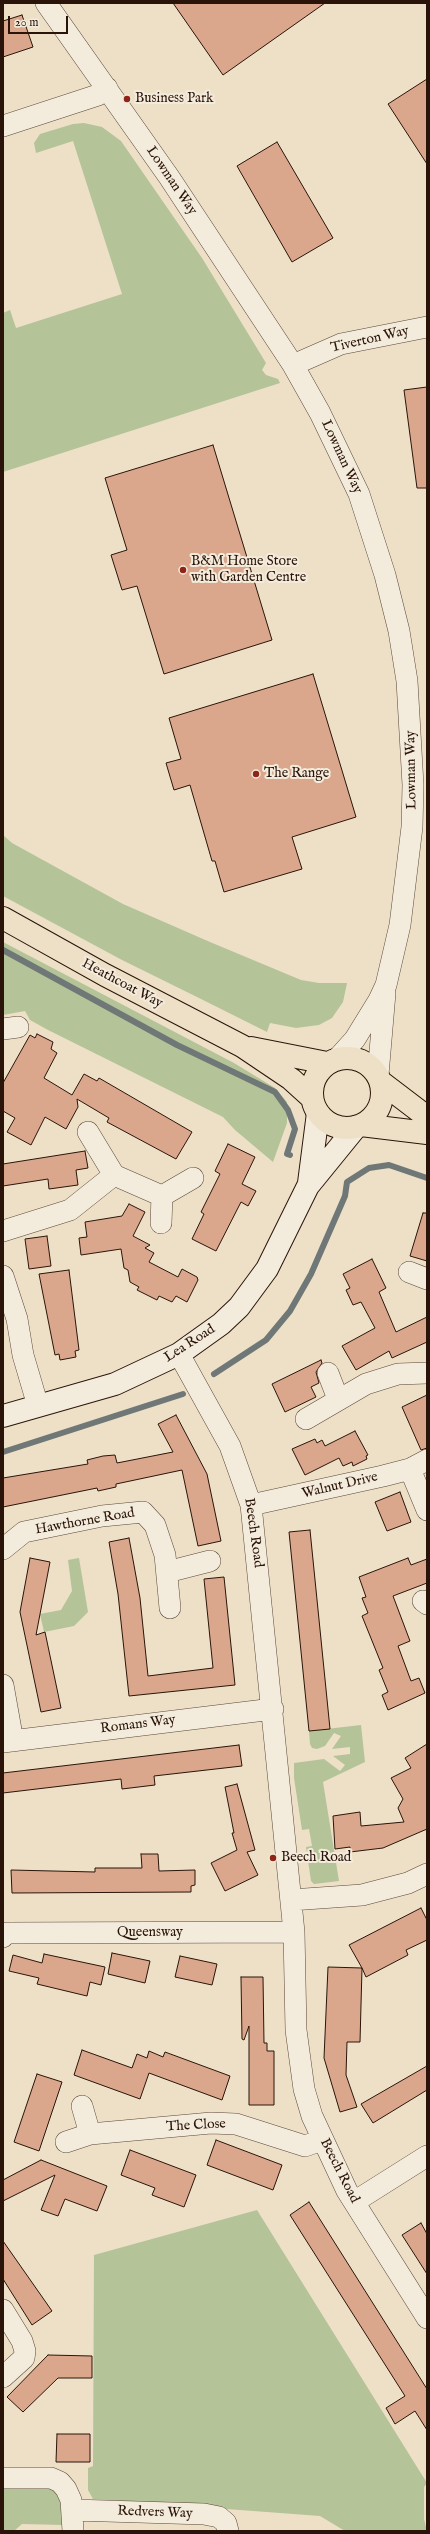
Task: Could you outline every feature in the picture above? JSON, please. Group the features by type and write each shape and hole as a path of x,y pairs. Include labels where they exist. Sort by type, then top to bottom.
{"main road":[{"name":"Heathcoat Way","path":"3,918 105,975 242,1046 291,1079 315,1105"},
{"name":"Heathcoat Way","path":"242,1046 332,1061"},
{"path":"427,1117 379,1078 370,1066 360,1060 348,1057 332,1061 314,1079 315,1105 335,1126 358,1126 427,1134"},
{"path":"358,1126 377,1112 381,1102 379,1078"}],"street":[{"name":"Lowman Way","path":"46,3 169,177 293,365 320,413 359,494 385,575 399,631 407,682 413,785 412,827 400,926 386,985 379,1078"},
{"path":"3,126 98,95 107,88"},
{"name":"Tiverton Way","path":"293,365 341,344 427,327"},
{"name":"Lowman Way","path":"332,1061 355,1039 379,1000 386,985"},
{"name":"Lea Road","path":"308,1186 315,1105"},
{"name":"Lea Road","path":"3,1416 115,1384 180,1354 222,1324 239,1306 267,1269 308,1186 358,1126"},
{"path":"88,1132 114,1175 162,1196"},
{"path":"3,1231 70,1210 114,1175"},
{"path":"162,1196 194,1178"},
{"path":"161,1223 162,1196"},
{"path":"4,1282 38,1406"},
{"name":"Beech Road","path":"180,1354 230,1446 251,1505 273,1709 294,1932 296,2030 299,2064 312,2116 341,2182 427,2318"},
{"path":"306,1419 366,1384 398,1374 411,1372 427,1373"},
{"path":"328,1373 338,1399"},
{"path":"418,1464 427,1510"},
{"name":"Walnut Drive","path":"251,1505 351,1484 418,1464"},
{"name":"Hawthorne Road","path":"3,1549 24,1532 102,1516 143,1512 155,1525 165,1555 170,1608"},
{"path":"167,1572 210,1561"},
{"path":"3,1685 8,1741"},
{"name":"Romans Way","path":"8,1741 273,1709"},
{"path":"291,1900 362,1895 408,1883 427,1874"},
{"name":"Queensway","path":"4,1934 294,1932"},
{"path":"82,2106 90,2134"},
{"name":"The Close","path":"66,2142 90,2134 211,2123 236,2124 305,2146 322,2140"},
{"path":"354,2202 427,2156"},
{"path":"3,2310 22,2341 25,2351 24,2358 3,2377"},
{"path":"3,2478 51,2478 60,2482 66,2489 73,2510 73,2531"},
{"name":"Redvers Way","path":"73,2510 204,2514 219,2517 226,2523 228,2531"}],"green space":[{"path":"84,123 102,127 121,141 202,258 266,363 262,370 266,375 278,379 280,383 3,472 3,313 10,310 16,328 122,294 73,141 36,153 34,143 40,134 73,124"},
{"path":"3,835 12,843 123,904 210,942 301,980 319,983 347,983 343,1002 332,1018 319,1025 296,1028 270,1023 267,1032 122,960 3,896"},
{"path":"3,942 234,1063 275,1088 287,1102 287,1123 273,1162 235,1130 223,1117 48,1030 30,1020 25,1011 3,1015"},
{"path":"79,1558 88,1612 74,1626 44,1632 40,1614 61,1610 72,1591 68,1560"},
{"path":"361,1725 365,1762 323,1782 339,1881 314,1884 311,1881 306,1847 312,1846 309,1829 302,1830 294,1778 294,1763 324,1759 340,1771 345,1765 333,1756 350,1754 350,1747 332,1749 341,1736 334,1733 325,1746 317,1749 312,1748 310,1744 309,1731"},
{"path":"257,2210 427,2483 424,2487 424,2519 427,2531 345,2531 320,2516 93,2499 88,2490 88,2468 93,2466 94,2255"},
{"path":"44,2486 52,2489 61,2498 63,2525 22,2524 14,2531 3,2531 3,2487"}],"building":[{"path":"173,3 325,3 223,75"},
{"path":"22,15 33,47 3,57 3,21"},
{"path":"427,79 427,164 388,104"},
{"path":"277,142 333,238 292,262 237,166"},
{"path":"427,387 427,488 417,488 404,390"},
{"name":"B&M Home Store with Garden Centre","path":"213,445 272,640 164,674 137,586 122,590 111,555 127,550 105,478"},
{"name":"The Range","path":"313,674 356,817 292,837 302,869 224,892 215,861 212,861 190,785 174,790 166,763 181,759 169,718"},
{"path":"37,1034 53,1042 51,1049 57,1053 44,1078 72,1095 84,1074 97,1081 99,1078 192,1132 176,1159 107,1122 109,1118 77,1099 78,1107 66,1129 45,1117 31,1145 7,1132 15,1118 3,1111 3,1083 30,1035 35,1038"},
{"path":"228,1144 255,1157 242,1184 256,1191 248,1206 241,1202 216,1251 192,1239 204,1214 201,1212 220,1174 215,1171"},
{"path":"85,1151 88,1168 76,1170 78,1185 49,1189 48,1179 3,1186 3,1164"},
{"path":"129,1204 145,1212 133,1236 150,1245 145,1248 154,1253 149,1262 178,1277 182,1269 197,1277 198,1280 187,1302 176,1296 172,1302 159,1296 157,1300 137,1290 139,1287 130,1282 128,1270 124,1268 121,1249 81,1255 79,1238 87,1237 85,1222 122,1216"},
{"path":"423,1213 427,1213 427,1261 410,1256"},
{"path":"47,1236 51,1266 29,1269 25,1239"},
{"path":"372,1259 386,1288 379,1292 396,1332 427,1317 427,1342 392,1358 389,1351 356,1370 342,1346 375,1328 361,1302 353,1305 346,1290 350,1288 343,1274"},
{"path":"69,1270 79,1350 75,1351 76,1357 60,1360 59,1354 55,1355 39,1274"},
{"path":"321,1360 322,1363 316,1372 319,1383 311,1387 316,1397 285,1412 272,1384"},
{"path":"427,1395 427,1448 421,1450 402,1407"},
{"path":"176,1415 207,1474 221,1541 198,1546 182,1470 116,1484 116,1487 98,1491 97,1488 3,1507 3,1478 88,1464 87,1460 103,1456 115,1455 117,1463 173,1452 158,1424"},
{"path":"355,1431 368,1455 366,1456 367,1459 353,1466 352,1462 343,1466 339,1458 305,1475 292,1449 315,1439 317,1443 322,1440 325,1446"},
{"path":"400,1492 411,1522 387,1531 375,1502"},
{"path":"310,1530 330,1729 309,1731 289,1532"},
{"path":"129,1538 140,1598 148,1676 213,1668 204,1579 224,1577 235,1685 129,1696 118,1594 109,1542"},
{"path":"30,1558 50,1562 36,1635 45,1632 61,1708 41,1712 20,1612"},
{"path":"408,1558 411,1565 427,1559 427,1583 393,1596 410,1641 398,1646 411,1681 419,1678 425,1693 388,1710 382,1695 388,1692 379,1670 383,1668 362,1616 368,1613 362,1598 366,1597 359,1577"},
{"path":"427,1744 427,1829 383,1848 350,1852 350,1847 335,1849 333,1816 360,1812 361,1826 404,1822 398,1808 403,1799 391,1778 411,1768 405,1758"},
{"path":"239,1745 242,1766 154,1776 155,1785 122,1789 121,1779 3,1793 3,1773"},
{"path":"237,1784 255,1850 247,1852 258,1875 225,1891 211,1863 237,1850 232,1833 234,1833 225,1787"},
{"path":"141,1854 158,1854 159,1871 195,1870 195,1885 191,1886 191,1892 12,1893 11,1870 95,1872 95,1868 142,1868"},
{"path":"421,1908 427,1920 427,1940 406,1950 408,1955 366,1977 349,1945"},
{"path":"112,1953 150,1961 145,1983 108,1974"},
{"path":"44,1954 105,1967 101,1985 90,1982 87,1996 37,1984 39,1978 9,1971 13,1955 42,1963"},
{"path":"180,1956 217,1964 212,1985 175,1977"},
{"path":"328,1967 362,1968 360,2042 347,2042 346,2075 357,2107 340,2112 324,2058"},
{"path":"241,1977 263,1977 264,2043 267,2043 267,2051 274,2051 274,2105 249,2105 249,2026 244,2040 242,2039"},
{"path":"82,2050 132,2068 137,2054 147,2058 149,2051 163,2057 165,2052 230,2076 222,2100 149,2073 140,2099 74,2075"},
{"path":"427,2066 427,2090 373,2123 361,2104"},
{"path":"37,2074 62,2082 39,2151 14,2142"},
{"path":"216,2140 282,2165 273,2190 207,2165"},
{"path":"130,2150 196,2175 184,2207 152,2195 155,2188 121,2175"},
{"path":"41,2160 107,2186 97,2211 65,2199 58,2216 41,2210 55,2175 3,2201 3,2180"},
{"path":"309,2202 427,2389 427,2430 415,2411 395,2424 386,2408 405,2396 290,2215"},
{"path":"421,2223 427,2234 427,2274 402,2235"},
{"path":"3,2241 52,2311 32,2325 3,2279"},
{"path":"48,2355 92,2356 92,2378 58,2378 23,2412 7,2397"},
{"path":"57,2434 90,2434 90,2462 56,2462"}],"waterway":[{"path":"3,950 177,1045 275,1092 288,1110 295,1129 287,1154 290,1155"},
{"path":"214,1374 266,1340 290,1311 311,1274 345,1196 347,1182 369,1168 389,1165 427,1178"},
{"path":"3,1452 183,1394"}],"place":[{"name":"Business Park","path":"127,99"},
{"name":"B&M Home Store with Garden Centre","path":"183,570"},
{"name":"The Range","path":"256,774"},
{"name":"Beech Road","path":"273,1858"}]}
